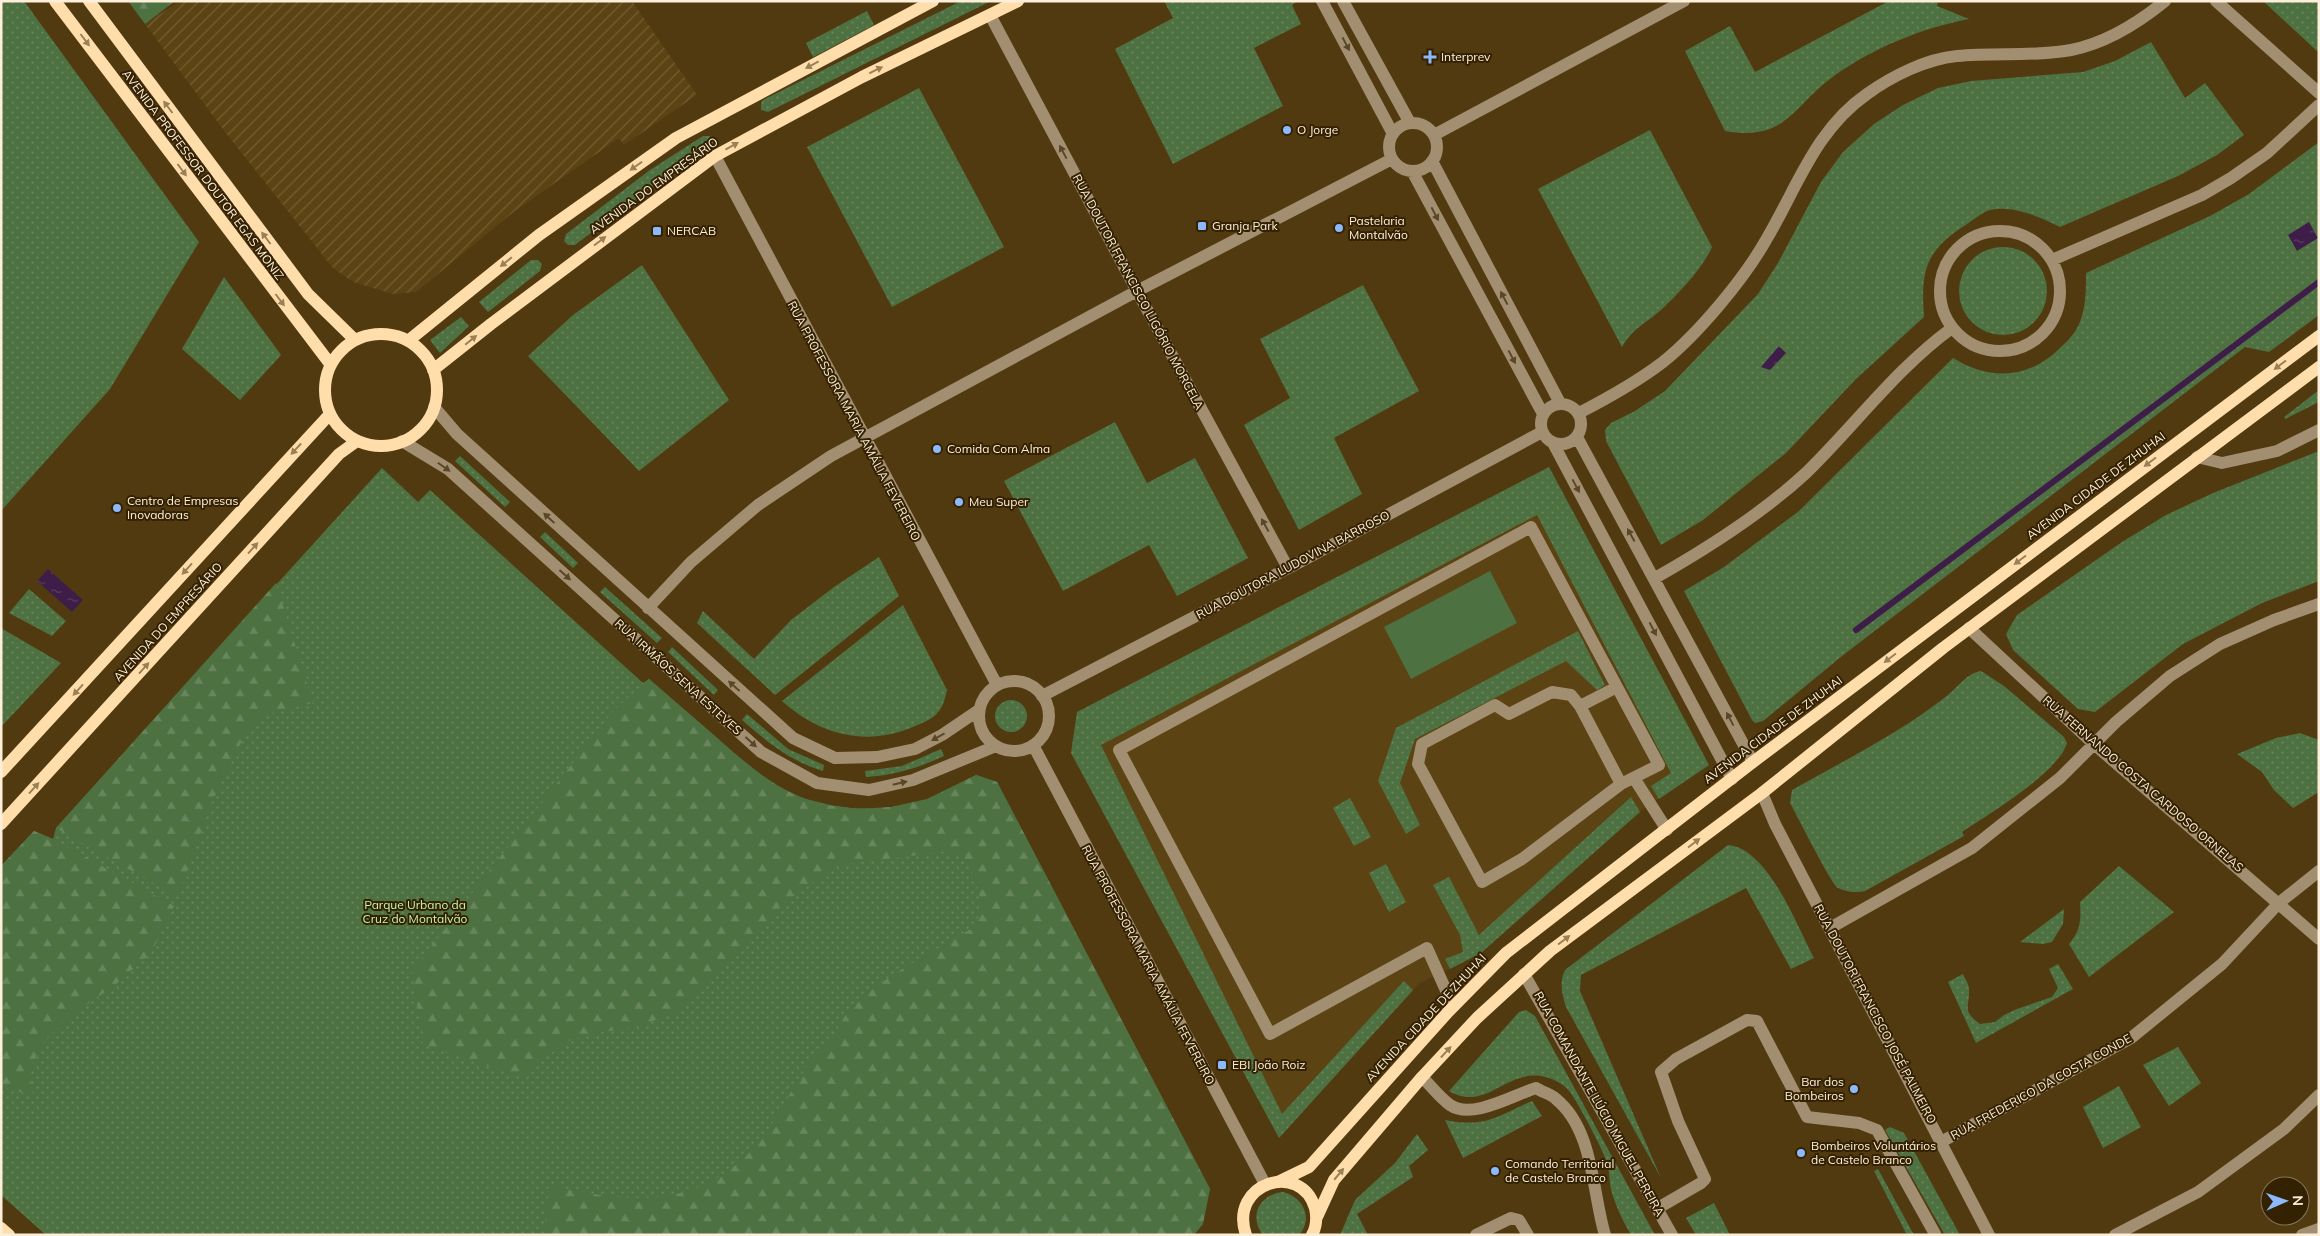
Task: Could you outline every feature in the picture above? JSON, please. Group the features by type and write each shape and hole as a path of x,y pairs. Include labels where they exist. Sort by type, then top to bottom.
{"main road":[{"name":"AVENIDA PROFESSOR DOUTOR EGAS MONIZ","path":"55,1 330,365"},
{"name":"AVENIDA PROFESSOR DOUTOR EGAS MONIZ","path":"89,1 308,294 355,340"},
{"name":"AVENIDA DO EMPRESÁRIO","path":"408,341 539,235 676,138 932,1"},
{"name":"AVENIDA DO EMPRESÁRIO","path":"433,370 490,324 715,156 862,77 1018,1"},
{"path":"382,334 408,341 417,347 433,370 436,380 434,407 418,431 402,442 384,446 357,441 337,424 330,414 325,391 330,365 335,357 355,340 382,334"},
{"name":"AVENIDA CIDADE DE ZHUHAI","path":"1278,1182 1309,1167 1453,1006 1506,953 1753,762 2319,336"},
{"path":"1314,1234 1316,1217 1334,1180 1422,1077 1477,1018 1550,951 1762,793 1969,628 2319,366"},
{"name":"AVENIDA DO EMPRESÁRIO","path":"1,772 330,414"},
{"name":"AVENIDA DO EMPRESÁRIO","path":"1,824 339,454 357,441"},
{"path":"1246,1234 1242,1223 1243,1211 1255,1191 1265,1184 1290,1183 1300,1188 1311,1201 1316,1217"},
{"path":"1,1228 9,1235"}],"street":[{"path":"1322,1 1393,134"},
{"path":"1578,414 1636,381 1664,361 1699,326 1728,292 1766,240 1796,180 1824,135 1842,114 1867,94 1898,75 1930,62 1956,56 2035,55 2072,50 2103,41 2130,27 2165,1"},
{"path":"2216,1 2319,93"},
{"path":"1434,135 1682,2"},
{"path":"1346,5 1410,123"},
{"name":"RUA DOUTOR FRANCISCO LIGÓRIO MORCELA","path":"990,14 1137,291 1288,568"},
{"path":"2052,260 2202,195 2267,154 2319,105"},
{"path":"1410,123 1425,126 1434,135 1437,146 1432,161 1420,170 1412,171 1398,165 1392,159 1390,144 1393,134 1402,125 1410,123"},
{"name":"RUA PROFESSORA MARIA AMÁLIA FEVEREIRO","path":"715,156 863,438 997,685"},
{"path":"648,608 691,562 758,505 831,456 1137,291 1392,159"},
{"path":"1432,161 1560,403"},
{"path":"1412,171 1543,414"},
{"path":"2004,230 2023,235 2040,245 2052,260 2059,277 2061,295 2057,313 2048,329 2034,342 2018,349 2000,352 1982,349 1965,341 1952,328 1943,310 1940,291 1943,272 1952,254 1967,241 1984,232 2004,230"},
{"path":"1654,578 1725,536 1775,500 1807,472 1907,365 1952,328"},
{"path":"1553,443 1566,444 1577,436 1582,424 1573,407 1560,403 1553,405 1543,414 1541,421 1542,432 1553,443 1732,779"},
{"path":"434,407 456,434 793,738 836,758 877,757 915,749 942,736 979,710"},
{"path":"2197,457 2222,463 2277,451 2319,430"},
{"name":"RUA DOUTORA LUDOVINA BARROSO","path":"1042,696 1288,568 1542,432"},
{"path":"1577,436 1753,762"},
{"name":"RUA IRMÃOS SENA ESTEVES","path":"402,442 448,469 761,752 817,783 869,790 914,780 996,746"},
{"path":"1453,1006 1427,948 1270,1034 1119,750 1531,527 1659,765 1621,784 1522,859 1482,882 1418,764 1422,744 1495,705 1509,714 1552,692 1571,695 1580,706 1621,784"},
{"path":"1830,928 1972,848 2060,778 2116,722 2170,676 2220,644 2274,620 2319,604"},
{"name":"RUA FERNANDO COSTA CARDOSO ORNELAS","path":"1969,628 2095,745 2319,939"},
{"path":"1012,681 1024,682 1042,696 1048,718 1044,733 1033,745 1014,751 996,746 982,730 979,710 983,699 997,685 1012,681"},
{"path":"1580,706 1617,687"},
{"name":"RUA PROFESSORA MARIA AMÁLIA FEVEREIRO","path":"1033,745 1265,1184"},
{"path":"1634,778 1667,830"},
{"name":"RUA DOUTOR FRANCISCO JOSÉ PALMEIRO","path":"1762,793 1776,824 1989,1235"},
{"name":"RUA FREDERICO DA COSTA CONDE","path":"1941,1142 2131,1038 2222,964 2279,903 2319,871"},
{"name":"RUA COMANDANTE LÚCIO MIGUEL PEREIRA","path":"1524,974 1672,1235"},
{"path":"1658,1208 1705,1179 1678,1120 1661,1072 1676,1059 1746,1020 1757,1021 1807,1117 1858,1123 1877,1130 1935,1234"},
{"path":"1422,1077 1451,1106 1469,1109 1491,1106 1536,1088 1556,1098 1573,1118 1586,1150 1605,1235"},
{"path":"2115,1235 2198,1192 2284,1128 2319,1095"},
{"path":"1476,1235 1512,1218 1520,1220 1528,1235"},
{"path":"2302,1235 2319,1229"}],"shaded area":[{"path":"180,1 632,1 697,95 624,145 619,138 515,211 416,292 393,294 353,282 333,268 225,132 145,24"},
{"path":"1549,467 1709,765 1639,812 1481,953 1420,983 1279,1138 1071,753 1077,712"}],"green space":[{"path":"1,1 24,1 199,242 110,389 1,511"},
{"path":"128,1 175,1 145,24"},
{"path":"961,1 991,1 768,112 761,110 763,100"},
{"path":"1164,1 1298,1 1292,5 1301,24 1254,48 1283,106 1173,164 1115,49 1173,18"},
{"path":"1889,1 1938,1 1937,6 1969,19 1934,28 1881,48 1834,76 1787,119 1776,126 1762,131 1746,133 1725,131 1685,51 1730,26 1755,72"},
{"path":"2263,1 2319,1 2319,53"},
{"path":"867,11 874,25 813,57 806,43"},
{"path":"2151,42 2185,98 2205,83 2244,135 2217,155 2178,176 2060,227 2044,219 2008,209 1987,211 1964,226 1940,245 1928,264 1923,287 1924,317 1856,379 1786,453 1703,520 1661,545 1606,441 1605,430 1611,423 1635,411 1665,391 1758,294 1778,263 1821,182 1843,152 1874,124 1903,105 1938,88 1971,81 2083,72 2115,61"},
{"path":"919,88 1004,247 892,307 807,147"},
{"path":"1650,130 1712,247 1702,264 1682,288 1661,310 1635,331 1622,347 1538,189"},
{"path":"703,136 710,136 713,142 710,149 656,184 575,245 568,245 564,241 566,234 650,170"},
{"path":"2319,142 2319,315 2269,352 2245,347 1842,656 1763,721 1755,723 1684,591 1724,567 1799,511 1953,358 1981,370 2009,373 2023,371 2049,358 2073,334 2081,319 2086,291 2086,273 2210,216 2249,194"},
{"path":"2003,247 2020,250 2028,254 2040,266 2044,274 2047,291 2044,308 2040,316 2028,328 2020,332 2003,335 1986,332 1978,328 1966,316 1962,308 1959,291 1962,274 1966,266 1978,254 1986,250"},
{"path":"531,260 538,260 542,264 540,271 488,312 479,302"},
{"path":"642,265 729,400 639,471 528,356 573,315"},
{"path":"224,277 281,355 240,400 182,349"},
{"path":"1363,285 1419,391 1334,438 1362,494 1299,530 1244,425 1290,398 1260,339"},
{"path":"461,317 469,326 440,353 430,340"},
{"path":"2319,390 2319,402 2285,419 2284,417"},
{"path":"1115,422 1147,483 1195,458 1248,558 1177,596 1149,545 1063,591 1004,481"},
{"path":"2319,451 2319,581 2262,603 2183,644 2095,712 2078,709 2013,650 2006,634 2017,615 2122,542 2166,515 2213,493"},
{"path":"460,456 510,502 505,507 455,461"},
{"path":"1549,467 1709,765 1659,799 1651,786 1671,773 1537,515 1101,745 1282,1114 1404,981 1413,990 1279,1138 1071,753 1077,712"},
{"name":"Parque Urbano da Cruz do Montalvão","path":"382,468 418,502 430,490 643,683 649,679 758,774 785,791 830,805 858,809 891,807 927,799 976,775 997,782 1210,1189 1194,1235 46,1235 1,1195 1,866 34,831 53,839 56,828"},
{"path":"545,532 578,563 573,568 540,537"},
{"path":"879,557 899,596 775,695 697,623 703,611 754,659 791,620 834,587"},
{"path":"1490,571 1517,623 1411,679 1384,627"},
{"path":"276,583 313,703 268,714 246,732 211,804 178,897 56,828"},
{"path":"605,587 662,638 657,643 600,592"},
{"path":"29,589 66,621 52,636 9,613"},
{"path":"903,605 947,690 943,705 932,718 895,733 861,737 844,734 812,722 782,701"},
{"path":"1,628 61,663 1,727"},
{"path":"1578,631 1605,685 1597,690 1566,661 1415,739 1400,783 1420,825 1406,834 1378,781 1396,728"},
{"path":"672,647 718,690 714,695 668,652"},
{"path":"1981,671 2004,686 2064,737 2067,743 2061,755 2037,780 1962,832 1964,836 1865,891 1851,892 1838,888 1822,863 1790,803 1792,790 1892,734 1930,709 1971,674"},
{"path":"649,679 752,768 770,781 808,800 853,808 891,807 928,799 976,775 997,782 1210,1189 1203,1224 1194,1235 544,1235 549,1185 603,1195 630,1198 656,1197 681,1193 705,1184 728,1171 760,1141 804,1071 814,1058 826,1048 845,1016 853,1007 896,973 976,926 979,916 980,898 976,882 962,856 942,852 839,865 792,897 773,914 697,997 672,1014 635,1027 590,1034 566,1042 546,1057 526,1078 423,1045 412,971 613,711"},
{"path":"1011,700 1017,701 1022,705 1026,710 1026,722 1022,727 1017,731 1011,732 1005,731 1000,727 996,722 995,716 996,710 1000,705 1005,701"},
{"path":"747,714 788,749 824,765 823,771 800,762 770,743 742,720"},
{"path":"2300,733 2319,740 2319,792 2293,808 2274,790 2262,772 2237,754 2276,738"},
{"path":"941,749 944,756 925,764 897,773 866,777 865,771 902,766"},
{"path":"1631,797 1640,812 1481,953 1450,969 1445,959 1463,952 1460,935 1433,885 1449,877 1479,935"},
{"path":"1350,798 1371,837 1354,846 1333,808"},
{"path":"34,831 53,839 174,906 151,953 115,985 73,1014 44,1041 30,1069 33,1096 1,1086 1,866"},
{"path":"1728,845 1742,849 1756,859 1768,874 1790,909 1814,958 1791,969 1746,888 1581,975 1580,991 1661,1178 1566,1007 1562,993 1562,979 1565,970"},
{"path":"1386,864 1406,902 1389,912 1369,873"},
{"path":"2119,866 2174,912 2089,977 2069,944 2076,934 2079,924 2080,902"},
{"path":"2064,909 2063,924 2052,942 2043,944 2020,942"},
{"path":"2058,964 2073,989 1976,1043 1948,982 1963,974 1969,987 1968,1012 1970,1015 1980,1024 1995,1022 2017,1009 2052,997 2058,988 2049,969"},
{"path":"1526,1010 1535,1016 1655,1235 1631,1235 1620,1215 1611,1190 1609,1171 1601,1148 1574,1098 1561,1084 1541,1076 1528,1076 1473,1097 1462,1096 1449,1091 1519,1012"},
{"path":"2178,1047 2201,1083 2169,1106 2143,1065"},
{"path":"2119,1086 2141,1127 2103,1148 2083,1107"},
{"path":"1532,1101 1542,1116 1463,1158 1445,1120 1471,1123 1491,1119"},
{"path":"1890,1127 1904,1133 1960,1235 1945,1235 1885,1130"},
{"path":"1417,1134 1428,1150 1409,1166 1413,1177 1357,1214 1368,1235 1340,1235 1355,1200 1395,1163"},
{"path":"1878,1169 1914,1235 1907,1235 1874,1171"},
{"path":"1283,1192 1296,1198 1301,1203 1306,1215 1306,1222 1299,1235 1263,1235 1257,1221 1259,1207 1268,1197"},
{"path":"1714,1203 1730,1235 1696,1235 1686,1218"}],"water":[{"path":"2309,222 2318,238 2297,251 2288,235"},
{"path":"1779,346 1786,353 1770,370 1761,367"},
{"path":"48,569 83,600 72,612 37,581"}],"waterway":[{"path":"1856,630 2319,282"}],"place":[{"name":"Interprev","path":"1430,57"},
{"name":"O Jorge","path":"1287,130"},
{"name":"Granja Park","path":"1202,226"},
{"name":"Pastelaria Montalvão","path":"1339,228"},
{"name":"NERCAB","path":"657,231"},
{"name":"Comida Com Alma","path":"937,449"},
{"name":"Meu Super","path":"959,502"},
{"name":"Centro de Empresas Inovadoras","path":"117,508"},
{"name":"EBI João Roiz","path":"1222,1065"},
{"name":"Bar dos Bombeiros","path":"1854,1089"},
{"name":"Bombeiros Voluntários de Castelo Branco","path":"1801,1153"},
{"name":"Comando Territorial de Castelo Branco","path":"1495,1171"}]}
